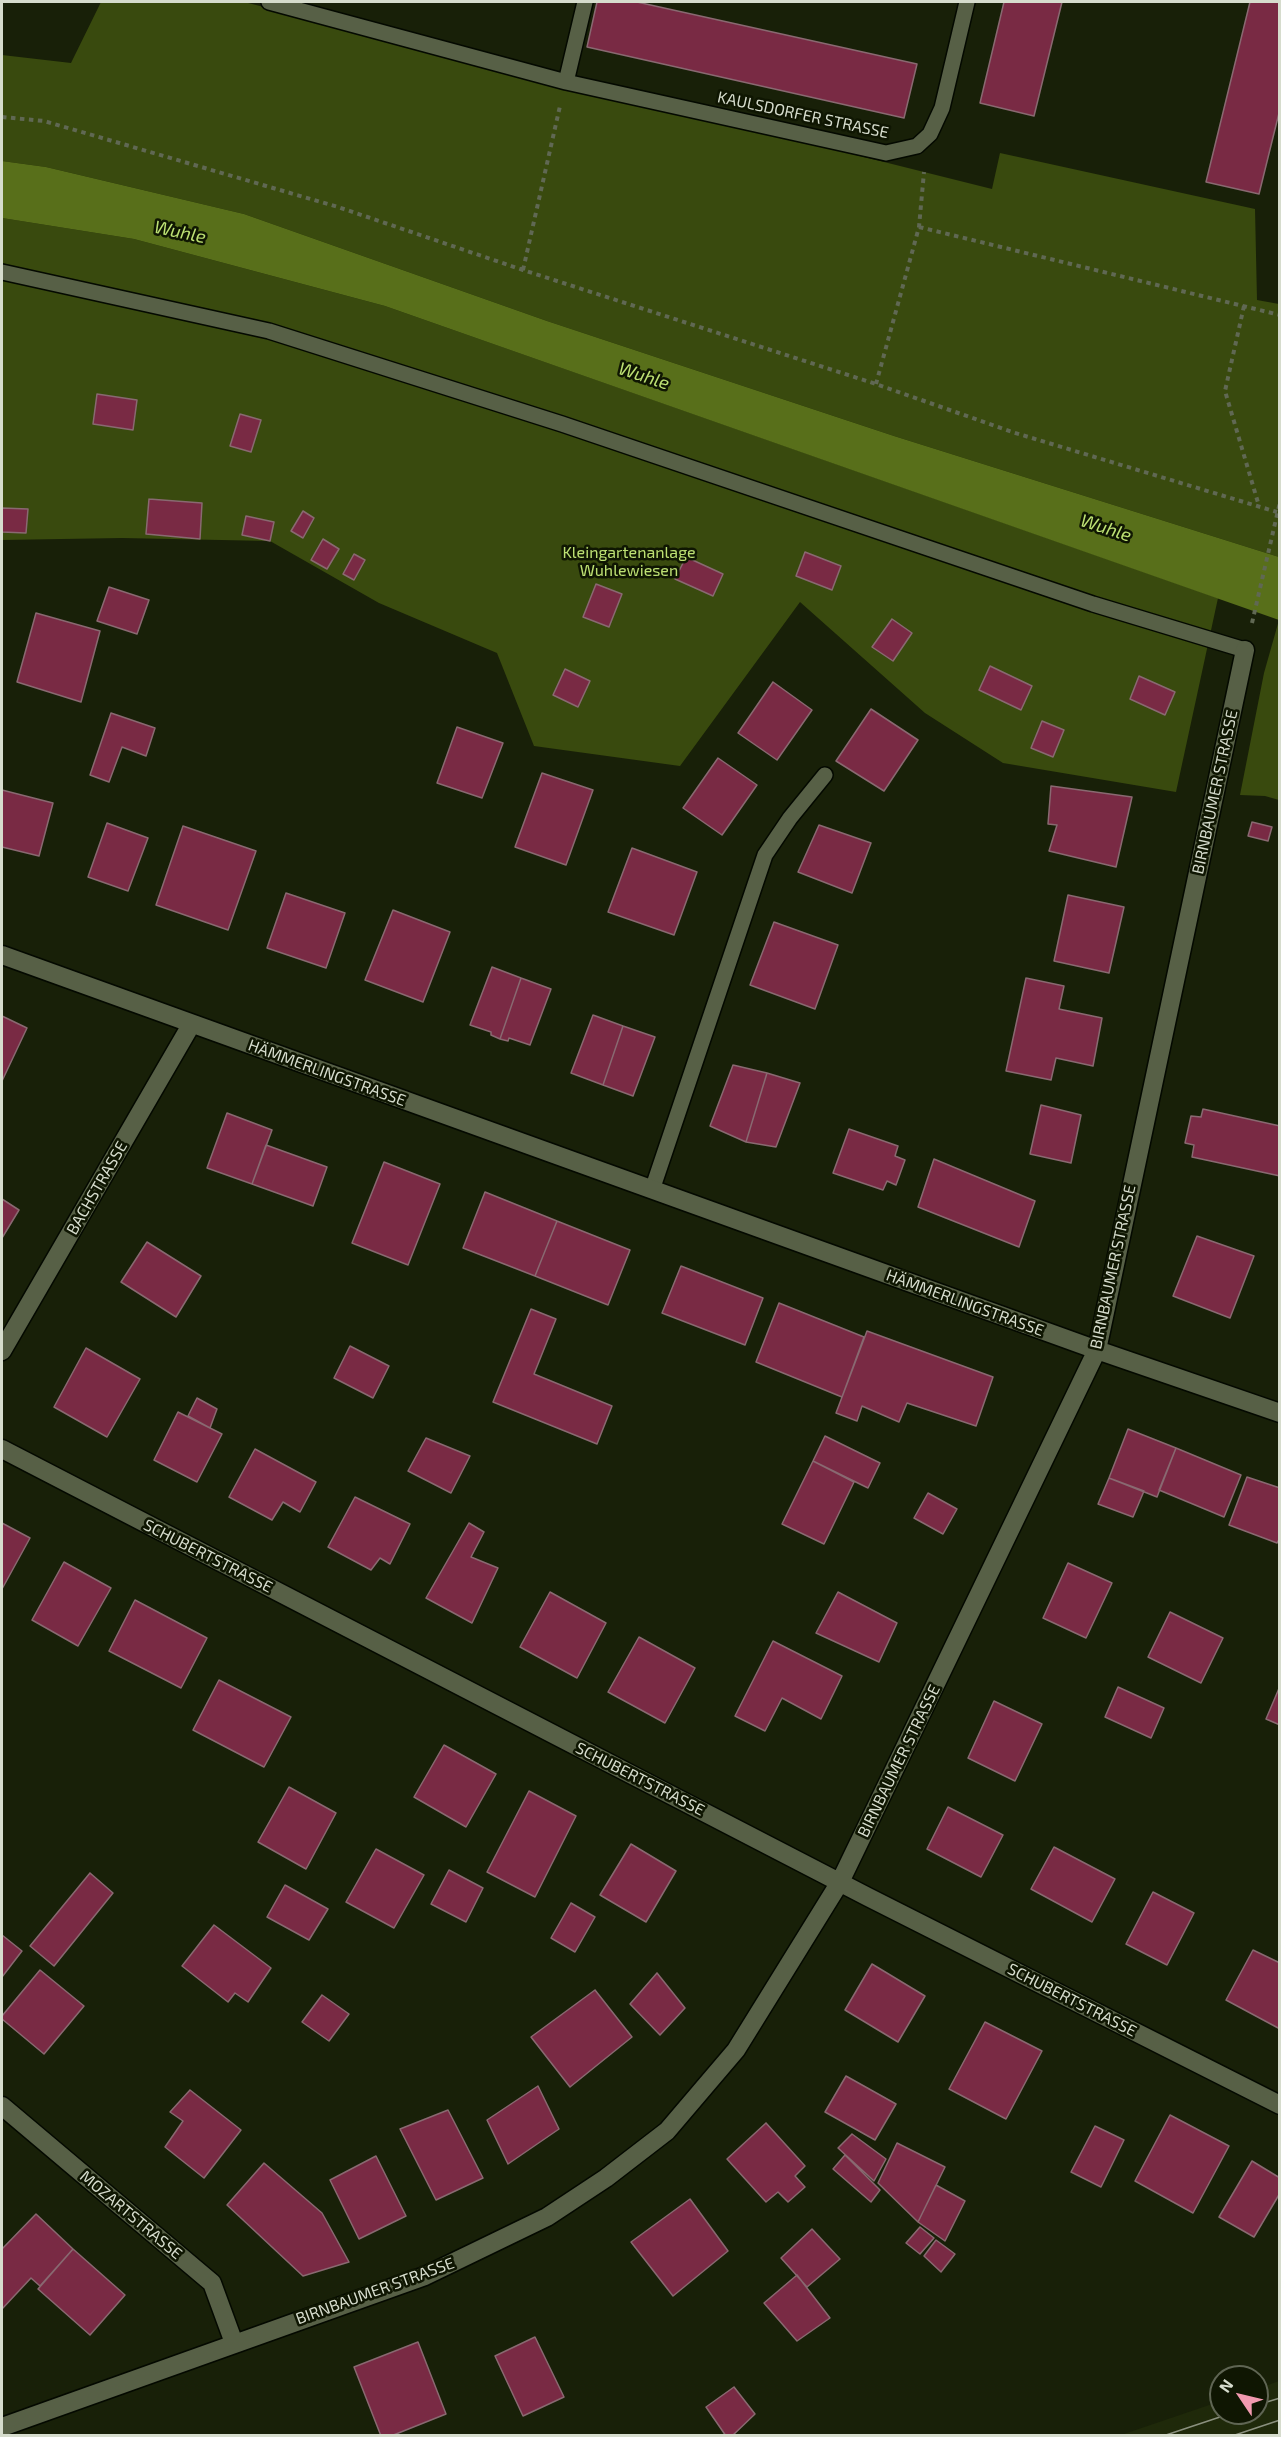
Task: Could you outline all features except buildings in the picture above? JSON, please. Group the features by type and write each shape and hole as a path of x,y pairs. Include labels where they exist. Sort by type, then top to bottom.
{"street":[{"name":"BIRNBAUMER STRASSE","path":"2,2427 425,2276 547,2217 606,2178 667,2131 736,2050 840,1882 1097,1350 1245,650"},
{"name":"HÄMMERLINGSTRASSE","path":"2,956 1097,1350 1280,1413"},
{"name":"BACHSTRASSE","path":"2,1351 191,1025"},
{"name":"SCHUBERTSTRASSE","path":"2,1449 840,1882 1280,2105"},
{"name":"MOZARTSTRASSE","path":"2,2106 212,2283 234,2343"}],"lane":[{"name":"KAULSDORFER STRASSE","path":"269,2 566,82 886,153 917,146 930,134 942,108 967,2"},
{"path":"566,82 585,2"},
{"path":"2,272 269,331 562,424 1093,604 1245,650"},
{"path":"652,1190 765,855 790,818 825,775"}],"path":[{"path":"523,270 566,82"},
{"path":"2,117 44,121 67,127 338,207 523,270 876,384 1012,432 1277,512"},
{"path":"876,384 919,227 922,185"},
{"path":"919,227 1280,315"},
{"path":"1244,306 1225,392 1259,506"},
{"path":"1251,629 1280,502"}],"shaded area":[{"path":"1279,2381 1279,2435 1121,2435 1209,2405 1209,2425 1269,2425 1269,2385"}],"green space":[{"path":"101,2 244,2 992,189 1000,153 1255,209 1257,300 1279,304 1279,557 894,436 547,321 244,214 46,167 2,161 2,55 71,63"},
{"name":"Kleingartenanlage Wuhlewiesen","path":"2,218 134,239 385,306 1218,598 1176,792 1003,763 925,713 800,602 680,766 534,746 497,653 379,603 270,541 122,538 2,540"},
{"path":"1279,620 1279,800 1265,796 1240,795 1264,673"}],"water":[{"name":"Wuhle","path":"2,161 46,167 244,214 547,321 894,436 1279,557 1279,620 385,306 134,239 2,218"}],"tram line":[{"path":"1269,2401 1280,2398"},
{"path":"1232,2436 1280,2420"},
{"path":"1163,2436 1209,2421"}]}
